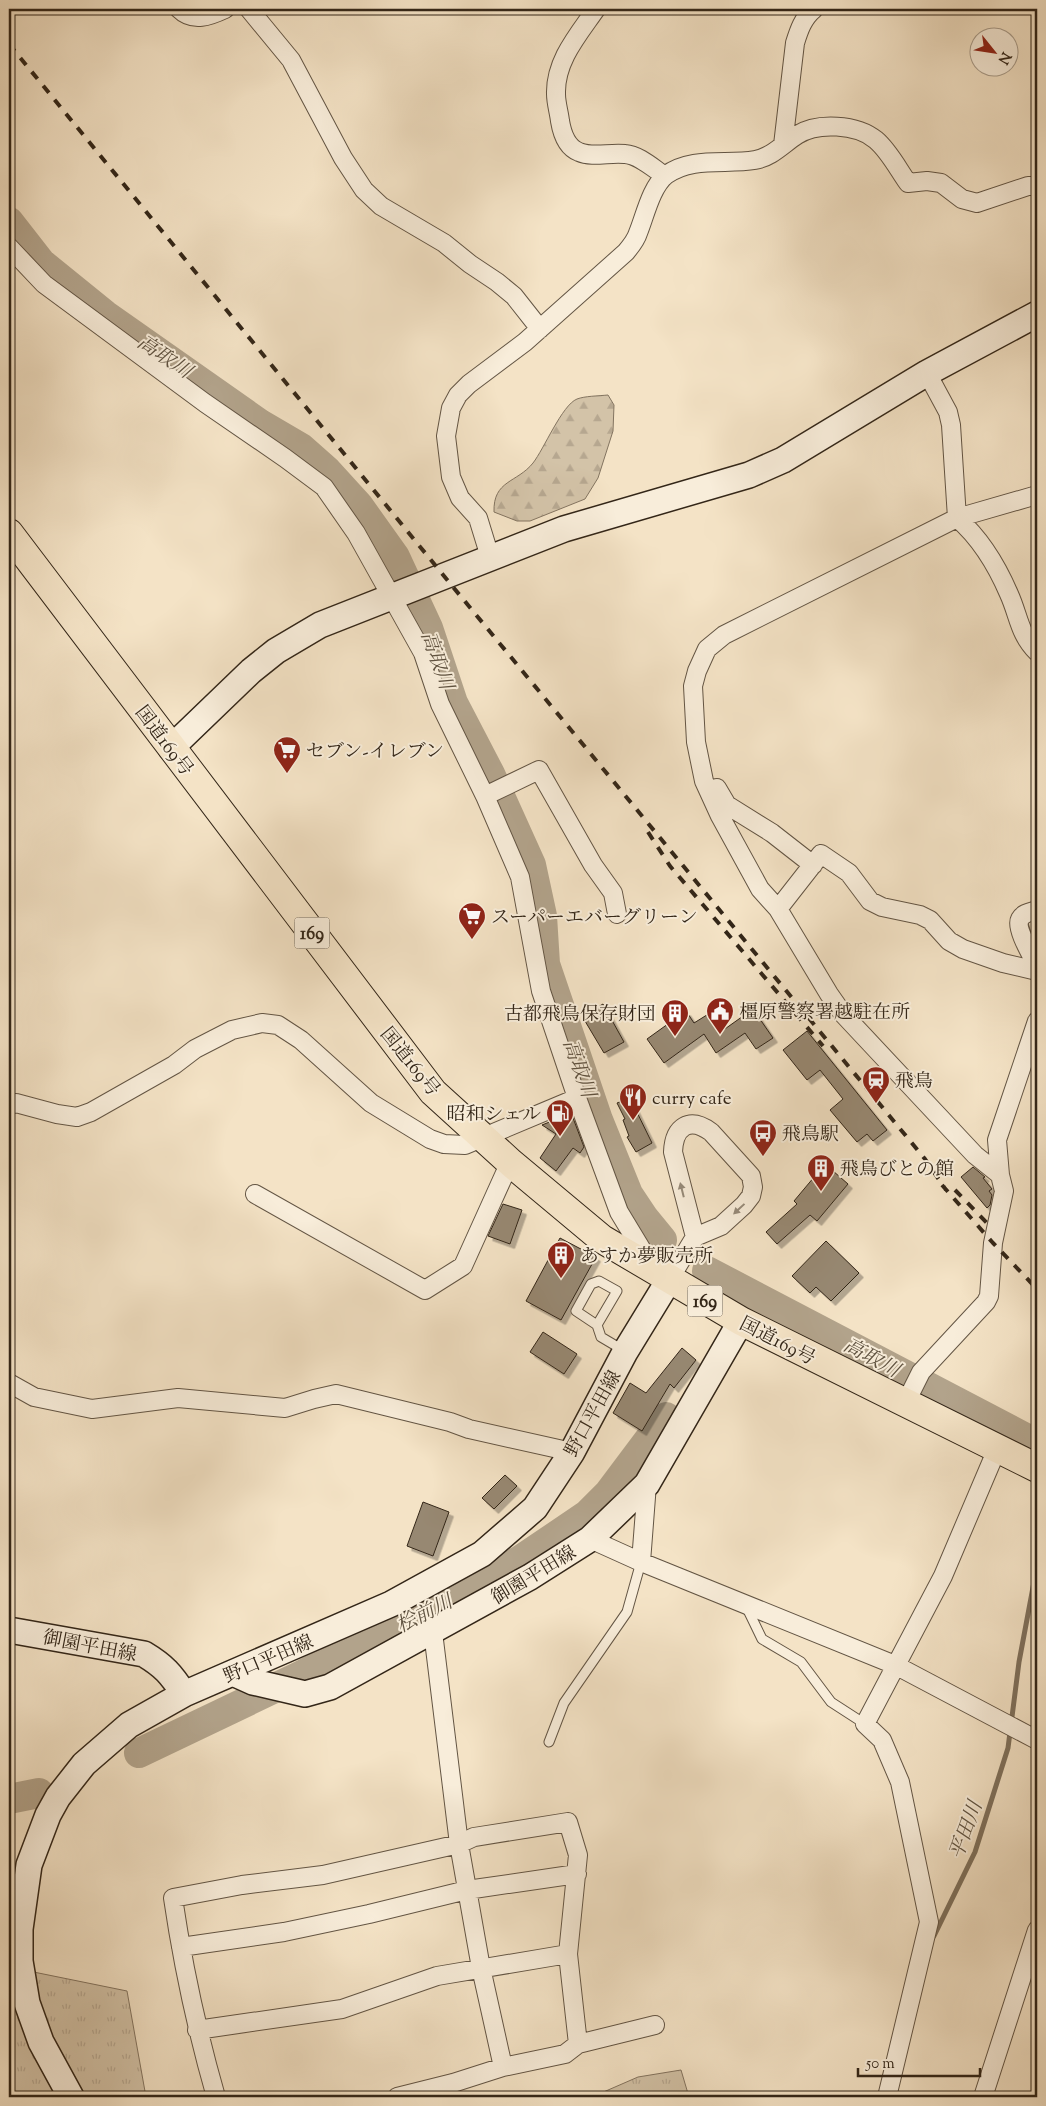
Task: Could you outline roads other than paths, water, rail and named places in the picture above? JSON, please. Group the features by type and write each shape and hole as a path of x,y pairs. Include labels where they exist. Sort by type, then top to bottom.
{"highway":[{"name":"国道169号","path":"9,533 433,1092 588,1229 669,1280 741,1321 1037,1468"}],"main road":[{"path":"171,748 251,671 276,651 320,625 564,529 749,475 783,460 927,373 1037,314"},
{"name":"野口平田線","path":"71,2097 41,2042 27,2003 20,1961 20,1937 29,1864 48,1815 58,1797 84,1764 129,1725 184,1694 243,1678 392,1604 482,1554 534,1508 572,1452 625,1352 669,1280"},
{"name":"御園平田線","path":"243,1678 294,1693 305,1694 330,1687 530,1577 590,1539 647,1484 741,1321"},
{"name":"御園平田線","path":"9,1630 144,1654 162,1665 173,1677 184,1694"}],"street":[{"path":"179,9 195,18 210,16 225,9"},
{"path":"249,9 291,60 343,158 364,190 381,206 444,243 470,264 497,282 514,296 540,329"},
{"path":"596,9 565,54 558,74 556,94 562,133 568,144 578,152 590,155 625,154 638,158 665,176"},
{"path":"782,145 795,44 799,28 807,14 814,9"},
{"path":"490,557 478,518 460,498 455,489 446,436 451,408 458,395 469,384 540,329 626,252 638,234 646,207 665,176 696,164 761,159 771,155 782,145 810,128 839,127 867,134 876,140 908,183 927,181 941,183 962,200 977,203 1028,186 1037,186"},
{"path":"9,247 51,289 205,403 324,487 356,533 404,593 440,704 494,792 520,877 541,991 576,1098 620,1212 645,1255 669,1280 694,1237 721,1226 744,1205 751,1196 753,1187 752,1176 711,1132 696,1123 688,1125 679,1131 673,1141 673,1152 694,1237"},
{"path":"927,373 948,412 951,424 957,518 970,530 986,551 1009,592 1027,642 1037,652"},
{"path":"1000,1175 975,1155 843,1014 828,994 778,909 760,888 720,816 704,781 696,742 693,686 697,671 707,649 724,635 957,518 1037,494"},
{"path":"494,792 539,770 593,865 613,893 617,914"},
{"path":"704,781 714,782 726,805 772,833 813,865"},
{"path":"778,909 821,854 849,873 870,901 882,907 920,915 930,920 949,941 963,950 1003,963 1037,971"},
{"path":"1037,910 1024,914 1020,919 1018,927 1037,966"},
{"path":"905,1404 921,1372 990,1296 992,1243 1004,1191 997,1148 999,1130 1032,1052 1037,1021"},
{"path":"9,1105 16,1103 57,1114 77,1117 91,1112 174,1065 196,1049 232,1030 262,1023 278,1025 301,1040 371,1103 430,1139 455,1146 465,1145 576,1098"},
{"path":"255,1194 425,1290 464,1266 505,1173 512,1163"},
{"path":"9,1383 34,1397 92,1409 178,1398 285,1408 314,1398 336,1394 450,1422 470,1429 572,1452"},
{"path":"887,2097 929,1922 900,1782 882,1740 865,1724 943,1576 997,1449"},
{"path":"641,1562 647,1484"},
{"path":"590,1539 641,1562 895,1665 1031,1737"},
{"path":"433,1632 459,1844 481,1968 503,2067"},
{"path":"216,2097 197,2030 173,1898 242,1885 323,1875 459,1844 474,1837 568,1822 578,1856 568,1954 578,2044"},
{"path":"181,1947 293,1930 467,1890 576,1874"},
{"path":"983,2097 1037,1930"},
{"path":"197,2030 342,2009 438,1976 568,1954"},
{"path":"397,2097 453,2083 503,2067 565,2054 578,2044 655,2025"}],"lane":[{"path":"597,1325 617,1291 599,1281 591,1284 576,1311 597,1325 601,1337 625,1352"},
{"path":"549,1742 564,1704 627,1612 641,1562"},
{"path":"745,1604 762,1639 801,1662 831,1702 865,1724"}],"waterway":[{"name":"高取川","path":"9,222 41,263 105,315 260,424 301,448 327,471 358,505 395,557 428,628 453,703 490,774 531,865 542,916 545,964 598,1120 628,1194 662,1240"},
{"name":"高取川","path":"707,1271 1037,1444"},
{"name":"桧前川","path":"139,1753 450,1601 522,1559 587,1515 609,1493 666,1417"},
{"name":"平田川","path":"934,1936 975,1852 1008,1748 1019,1662 1037,1566"},
{"name":"桧前川","path":"9,1799 39,1793"}],"railway":[{"path":"9,44 444,576 925,1159 946,1190"},
{"path":"648,832 670,866 823,1046"},
{"path":"942,1185 1037,1289"},
{"path":"955,1190 988,1224"}],"place":[{"name":"セブン-イレブン","path":"287,774"},
{"name":"スーパーエバーグリーン","path":"472,940"},
{"name":"橿原警察署越駐在所","path":"720,1035"},
{"name":"古都飛鳥保存財団","path":"675,1037"},
{"name":"飛鳥","path":"876,1104"},
{"name":"curry cafe","path":"633,1121"},
{"name":"昭和シェル","path":"560,1137"},
{"name":"飛鳥駅","path":"763,1157"},
{"name":"飛鳥びとの館","path":"821,1192"},
{"name":"あすか夢販売所","path":"561,1279"}]}
